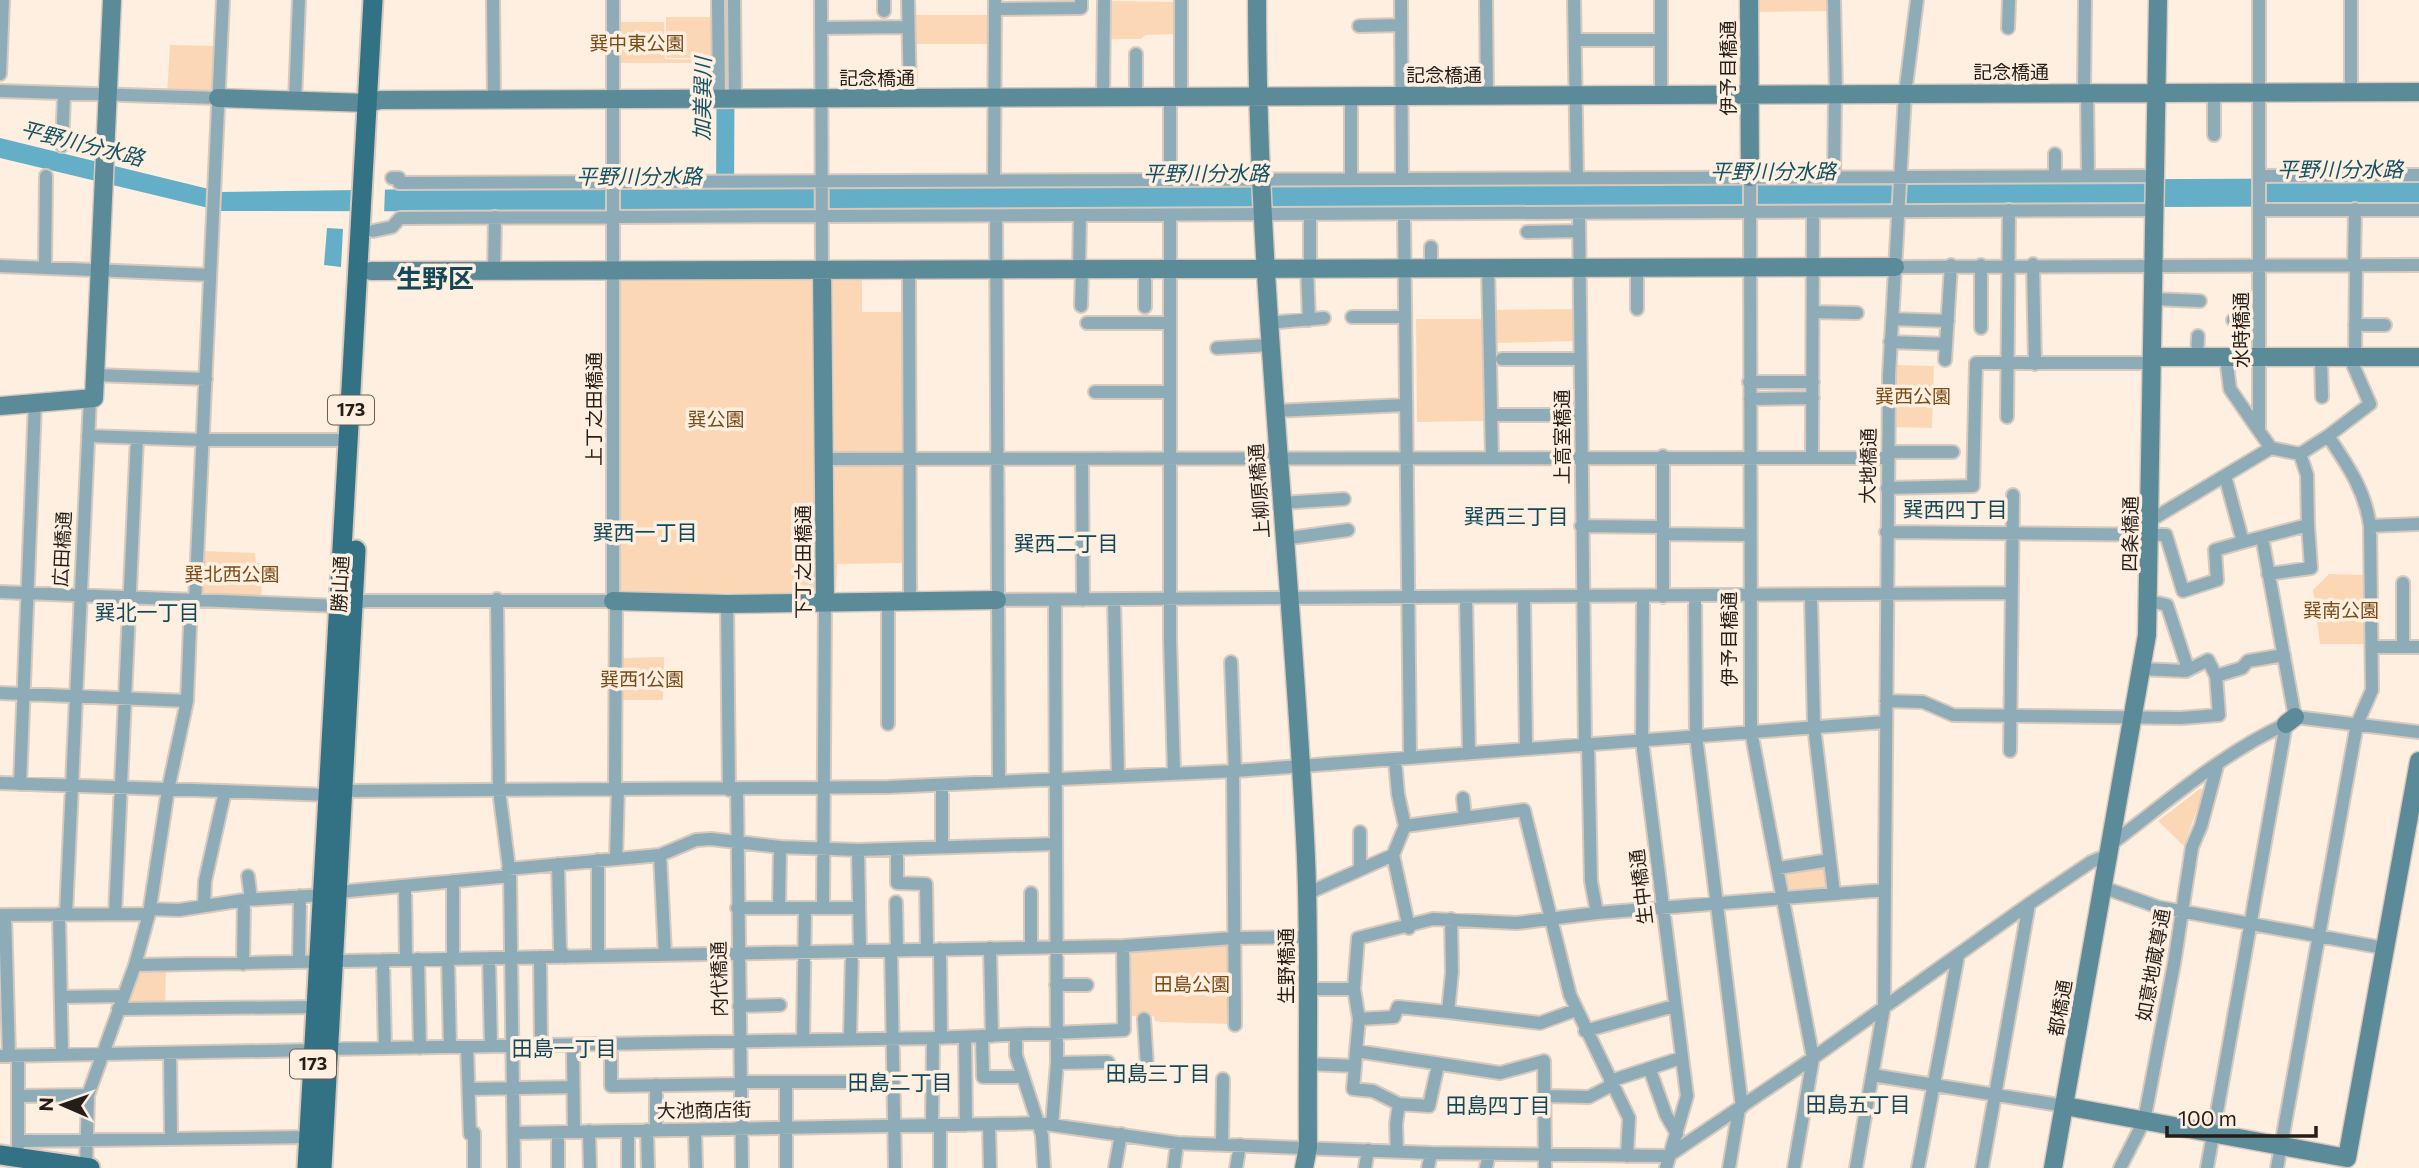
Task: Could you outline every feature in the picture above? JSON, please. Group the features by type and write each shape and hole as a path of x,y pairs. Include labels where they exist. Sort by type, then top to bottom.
{"main road":[{"name":"勝山通","path":"346,603 349,440 369,219 376,185 373,0"},
{"name":"勝山通","path":"374,101 386,0"},
{"name":"勝山通","path":"307,1168 321,1050 327,960 346,603 371,271 369,219"},
{"name":"勝山通","path":"322,1168 321,1050 317,1007 327,960"},
{"path":"12,1151 88,1168"}],"street":[{"path":"0,74 3,0"},
{"path":"107,97 112,0"},
{"path":"88,1168 88,1095 135,965 149,912 168,790 187,701 203,440 223,0"},
{"path":"295,101 299,0"},
{"path":"493,0 495,101"},
{"path":"612,0 614,184"},
{"path":"718,0 727,99"},
{"path":"727,99 734,0"},
{"path":"821,0 822,183"},
{"path":"908,0 910,99"},
{"path":"994,181 995,5 1081,8 1081,0"},
{"path":"1170,179 1181,0"},
{"path":"1257,0 1257,98 1263,179"},
{"path":"1401,0 1402,177"},
{"path":"1486,0 1487,96"},
{"path":"1574,0 1577,178"},
{"path":"1661,0 1661,95"},
{"name":"伊予目橋通","path":"1749,0 1751,730 1813,1058"},
{"path":"1834,0 1834,177"},
{"path":"1899,177 1905,94 1917,0"},
{"path":"2008,28 2009,0"},
{"path":"2085,0 2088,176"},
{"path":"376,185 399,178 399,183 614,184 1351,177 2155,176 2158,0"},
{"path":"2259,0 2260,176 2419,175"},
{"path":"2351,0 2351,92"},
{"path":"1103,98 1104,2"},
{"path":"1359,26 1401,25"},
{"path":"821,28 908,27"},
{"path":"1575,40 1661,40"},
{"path":"1136,54 1136,98"},
{"path":"0,91 107,97 218,98"},
{"name":"記念橋通","path":"218,98 295,101 495,101 2419,92"},
{"path":"2214,93 2214,135"},
{"path":"62,146 64,95"},
{"name":"広田橋通","path":"62,1055 62,914 72,787 90,398 94,398 96,375 107,97"},
{"path":"1350,97 1351,177"},
{"path":"2055,154 2055,176"},
{"path":"45,268 46,176"},
{"name":"四条橋通","path":"2109,850 2141,670 2149,601 2155,176"},
{"name":"水時橋通","path":"2259,431 2260,176"},
{"name":"大地橋通","path":"1856,1168 1884,1007 1886,532 1890,342 1899,177"},
{"name":"上柳原橋通","path":"1263,179 1264,268 1299,765"},
{"name":"下丁之田橋通","path":"822,183 826,789 823,908"},
{"name":"上丁之田橋通","path":"614,184 616,859"},
{"path":"2260,209 2419,209"},
{"path":"2151,527 2271,448 2300,454 2370,404 2353,358 2355,209"},
{"path":"2007,417 2010,210"},
{"path":"369,219 392,227 400,218 2155,210"},
{"path":"1812,457 1813,212"},
{"name":"上高室橋通","path":"1578,213 1582,597 1591,881 1597,913"},
{"path":"1080,215 1082,306"},
{"path":"1170,215 1170,600 1174,773"},
{"path":"1309,320 1310,215"},
{"path":"1404,215 1406,598 1410,756"},
{"path":"996,216 999,781"},
{"path":"494,271 495,218"},
{"path":"1527,232 1579,231"},
{"path":"1431,247 1431,268"},
{"path":"371,271 995,271 1895,267 2009,264 2419,265"},
{"path":"2033,264 2035,364"},
{"path":"1945,360 1951,265"},
{"path":"1981,265 1981,328"},
{"path":"0,266 211,275"},
{"path":"1488,267 1492,457"},
{"path":"1637,267 1637,309"},
{"path":"1145,269 1145,307"},
{"path":"909,270 910,600"},
{"path":"2154,299 2200,301"},
{"path":"1814,312 1857,313"},
{"path":"1352,317 1404,317"},
{"path":"1268,323 1324,318"},
{"path":"1892,319 1948,321"},
{"path":"2233,320 2259,321"},
{"path":"1087,323 1169,323"},
{"path":"2355,325 2385,325"},
{"path":"2197,357 2198,336"},
{"path":"1890,342 1946,344"},
{"path":"1217,348 1270,345"},
{"path":"1887,488 1973,486 1976,363 2035,364 2197,357 2419,357"},
{"path":"2227,358 2230,389 2271,448"},
{"path":"2321,358 2322,397"},
{"path":"1502,359 1580,359"},
{"path":"96,375 206,379"},
{"path":"1749,382 1813,382"},
{"path":"1094,392 1169,392"},
{"path":"0,406 90,398"},
{"path":"1750,399 1812,398"},
{"path":"20,784 35,403"},
{"path":"1274,411 1405,405"},
{"path":"1491,415 1581,415"},
{"path":"88,436 203,440 349,440"},
{"path":"2277,1168 2357,724 2372,690 2370,526 2366,500 2357,480 2328,436"},
{"path":"115,914 137,438"},
{"path":"824,459 1812,457 1953,452"},
{"path":"2268,574 2311,568 2307,475 2300,454"},
{"path":"1663,456 1663,597"},
{"path":"1082,459 1083,600"},
{"path":"2225,476 2243,542"},
{"path":"2010,751 2013,495"},
{"path":"1281,503 1344,499"},
{"path":"2370,526 2419,524"},
{"path":"1886,532 2013,532 2151,527 2166,535 2183,591 2217,580 2215,550 2308,525"},
{"path":"1581,526 1750,535"},
{"path":"1283,539 1348,530"},
{"path":"2207,1168 2250,924 2291,721 2284,655 2262,537"},
{"path":"2403,583 2403,647"},
{"path":"0,592 193,602 346,603 497,599 727,604 888,600 1811,597 2012,593"},
{"path":"1524,597 1526,748"},
{"path":"1695,597 1696,736 1719,903 1740,1108 1729,1168"},
{"path":"1811,597 1814,726 1834,894"},
{"path":"1465,598 1469,753"},
{"name":"生中橋通","path":"1643,598 1642,741 1687,1096 1667,1162"},
{"path":"497,599 499,790 509,872 514,1168"},
{"path":"888,600 888,724"},
{"path":"1052,1125 1057,1063 1055,600"},
{"path":"1114,600 1118,775"},
{"path":"2149,601 2167,605 2189,669"},
{"name":"内代橋通","path":"727,604 737,844 742,1168"},
{"path":"2372,647 2419,647"},
{"path":"2216,676 2242,668 2248,661 2284,655"},
{"path":"1886,701 1923,702 1953,715 2219,715 2216,676 2208,660 2189,669 2141,670"},
{"path":"1231,662 1236,1025"},
{"path":"0,693 187,701"},
{"path":"1667,1162 2109,850 2217,766 2265,734 2291,721 2357,724 2419,732"},
{"path":"0,783 121,789 337,793 826,789 1234,771 1885,722"},
{"path":"1395,760 1398,794 1405,826 1393,855 1409,928"},
{"path":"1872,1075 2213,1133 2281,1146 2346,1163 2419,761"},
{"name":"生野橋通","path":"1299,765 1307,937 1308,1147 1304,1168"},
{"name":"如意地蔵尊通","path":"2120,1168 2144,1121 2192,847 2201,826 2217,766"},
{"path":"942,785 942,847"},
{"path":"204,904 205,881 225,791"},
{"path":"1463,798 1465,818"},
{"path":"1405,826 1524,810 1576,1010 1629,1118 1627,1156"},
{"path":"1360,831 1360,869"},
{"path":"309,1137 87,1142 12,1151 19,1096 9,1056 3,915 115,914 179,910 247,899 453,881 558,864 660,855 696,840 858,850 1054,844"},
{"path":"779,908 780,847"},
{"path":"897,849 897,883 926,884 933,949 937,1038 936,1125 940,1168"},
{"path":"850,1040 859,908 858,850"},
{"name":"都橋通","path":"2053,1168 2109,850"},
{"path":"660,855 665,955"},
{"path":"1306,894 1393,855"},
{"path":"598,860 598,956"},
{"path":"1778,868 1830,860"},
{"path":"558,864 561,949 565,957"},
{"path":"243,964 248,876"},
{"path":"450,1047 453,881"},
{"path":"405,886 420,1048"},
{"path":"2102,887 2158,907 2384,948"},
{"path":"1438,1065 1429,1106 1399,1104 1373,1091 1353,1089 1359,1019 1354,1005 1354,989 1359,939 1409,928 1433,919 1517,923 1597,913 1885,890"},
{"path":"1031,893 1031,947"},
{"path":"299,962 300,896"},
{"path":"895,1168 893,1038 896,902"},
{"path":"1982,1168 2029,904"},
{"path":"737,908 859,908"},
{"path":"803,1040 805,908"},
{"path":"1448,1012 1452,972 1451,919"},
{"path":"135,965 1123,946 1233,938 1307,937"},
{"path":"9,1056 937,1038 1124,1030 1123,946"},
{"path":"990,948 983,1077 1023,1077"},
{"path":"1918,1168 1958,956"},
{"path":"540,957 541,1045"},
{"path":"489,958 491,1046"},
{"path":"383,960 385,1048"},
{"path":"1056,985 1087,985"},
{"path":"1307,989 1354,989"},
{"path":"61,997 120,1002 317,1007"},
{"path":"739,1006 779,1005"},
{"path":"1585,1031 1674,1006"},
{"path":"1359,1019 1394,1017 1398,1007 1540,1023 1576,1010"},
{"path":"1124,1020 1149,1019 1147,1066"},
{"path":"1016,1036 1016,1055 1042,1135 1044,1168"},
{"path":"965,1037 966,1125"},
{"path":"611,1044 611,1086 893,1082"},
{"path":"569,1045 573,1052 574,1132"},
{"path":"467,1047 474,1168"},
{"path":"1356,1051 1500,1073 1544,1061 1546,1161"},
{"path":"170,1053 171,1139"},
{"path":"1546,1096 1589,1097 1611,1083 1681,1058"},
{"path":"1794,1168 1813,1058"},
{"path":"1057,1063 1108,1062"},
{"path":"1307,1063 1354,1066"},
{"path":"1650,1070 1666,1115 1677,1134"},
{"path":"1223,1079 1223,1144"},
{"path":"786,1082 786,1168"},
{"path":"648,1168 656,1085"},
{"path":"469,1089 573,1087"},
{"path":"19,1096 88,1095"},
{"path":"1397,1151 1395,1135 1399,1104"},
{"name":"大池商店街","path":"514,1133 1038,1123 1177,1143 1489,1154 1546,1161 1607,1162 1627,1156 1667,1162"},
{"path":"989,1124 990,1168"},
{"path":"695,1130 696,1168"},
{"path":"589,1131 590,1168"},
{"path":"628,1131 628,1168"},
{"path":"558,1132 558,1168"},
{"path":"1115,1168 1121,1134"},
{"path":"1174,1168 1177,1143"},
{"path":"1236,1168 1240,1145"},
{"path":"1365,1168 1368,1150"},
{"path":"1429,1168 1431,1153"},
{"path":"1486,1168 1489,1154"}],"green space":[{"path":"1754,0 1830,0 1830,11 1755,12"},
{"path":"1106,1 1175,2 1176,34 1146,35 1141,39 1107,39"},
{"path":"911,15 991,15 991,44 911,44"},
{"path":"666,17 712,17 712,58 666,58"},
{"name":"巽中東公園","path":"617,22 664,22 665,59 713,60 713,63 617,63"},
{"path":"170,45 215,46 213,94 167,95"},
{"name":"巽公園","path":"814,276 816,594 617,593 617,277"},
{"path":"835,276 862,277 862,312 908,312 908,455 833,455 830,452 829,283"},
{"path":"1575,309 1575,341 1493,343 1492,310"},
{"path":"1416,319 1484,319 1484,421 1417,422"},
{"name":"巽西公園","path":"1893,365 1934,366 1932,428 1892,427"},
{"path":"830,464 905,464 905,563 837,564 836,588 831,588"},
{"name":"巽北西公園","path":"202,551 255,553 256,563 264,563 261,596 203,595 200,592"},
{"name":"巽南公園","path":"2329,574 2366,575 2367,644 2320,644 2313,590"},
{"name":"巽西1公園","path":"664,657 663,700 621,700 621,658"},
{"path":"2201,788 2203,792 2184,846 2158,821"},
{"path":"1824,863 1830,886 1826,892 1794,894 1788,888 1784,870"},
{"name":"田島公園","path":"1230,943 1232,1024 1162,1022 1155,1021 1154,1016 1128,1016 1128,949"},
{"path":"138,968 166,969 165,1007 125,1006"}],"water":[{"name":"平野川分水路","path":"0,138 221,192 640,186 2419,178 2419,206 816,212 221,211 0,158"},
{"path":"327,228 343,229 341,267 324,265"}],"pier":[{"path":"353,187 385,188 384,215 352,213"}],"waterway":[{"name":"加美巽川","path":"725,199 726,0"}],"district":[{"name":"生野区","path":"435,279"},
{"name":"巽西四丁目","path":"1955,510"},
{"name":"巽西三丁目","path":"1516,517"},
{"name":"巽西一丁目","path":"645,533"},
{"name":"巽西二丁目","path":"1066,544"},
{"name":"巽北一丁目","path":"147,613"},
{"name":"田島一丁目","path":"564,1049"},
{"name":"田島三丁目","path":"1158,1074"},
{"name":"田島二丁目","path":"900,1083"},
{"name":"田島五丁目","path":"1858,1105"},
{"name":"田島四丁目","path":"1498,1106"}]}
